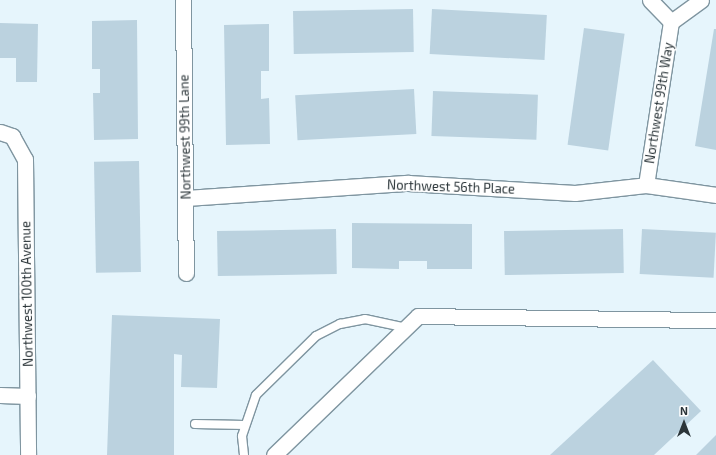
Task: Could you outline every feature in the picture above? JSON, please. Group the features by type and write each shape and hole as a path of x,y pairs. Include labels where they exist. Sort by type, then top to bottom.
{"street":[{"name":"Northwest 99th Lane","path":"183,0 186,273"},
{"path":"650,0 671,22 701,0"},
{"name":"Northwest 99th Way","path":"646,185 671,22"},
{"name":"Northwest 100th Avenue","path":"6,134 25,159 28,455"},
{"name":"Northwest 56th Place","path":"186,198 408,183 575,193 646,185 716,195"},
{"path":"274,455 403,328 418,316 716,320"},
{"path":"0,395 28,396"}],"lane":[{"path":"244,455 242,436 256,395 316,336 340,324 365,319 403,328"},
{"path":"195,424 246,425"}],"building":[{"path":"413,9 414,52 294,54 293,11"},
{"path":"432,9 547,15 544,60 430,54"},
{"path":"137,20 138,139 94,140 93,93 100,93 100,69 92,69 92,21"},
{"path":"0,23 38,24 37,82 16,82 16,58 0,58"},
{"path":"269,24 269,71 261,71 261,99 269,98 270,144 226,145 224,25"},
{"path":"584,28 625,34 608,151 568,145"},
{"path":"714,29 716,29 716,150 695,146"},
{"path":"414,89 416,134 298,140 295,95"},
{"path":"433,91 538,95 536,140 431,136"},
{"path":"139,161 141,272 96,273 94,162"},
{"path":"352,223 472,224 472,269 427,269 427,261 399,261 399,269 352,268"},
{"path":"336,229 337,274 218,276 217,231"},
{"path":"623,229 624,273 505,275 504,231"},
{"path":"642,229 716,233 714,278 640,274"},
{"path":"112,315 220,319 217,388 181,387 182,355 174,354 174,455 107,455"},
{"path":"653,360 701,411 654,455 550,455"},
{"path":"716,435 716,455 696,455"}]}
